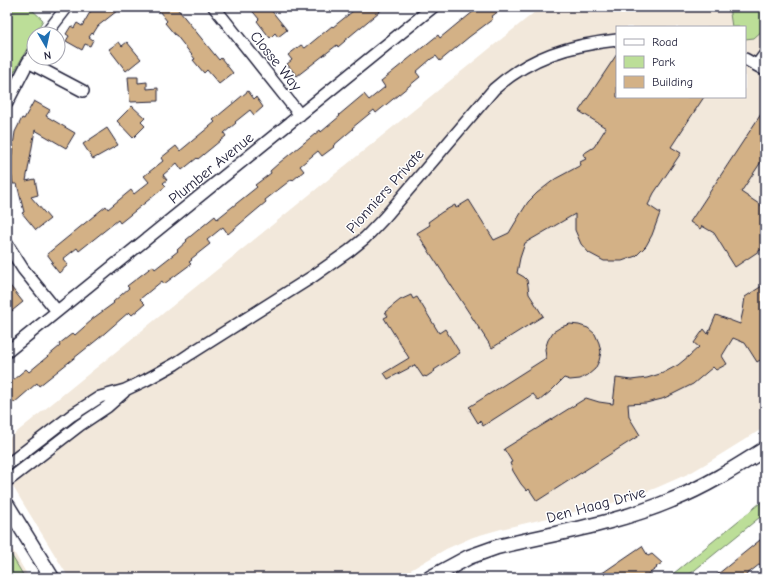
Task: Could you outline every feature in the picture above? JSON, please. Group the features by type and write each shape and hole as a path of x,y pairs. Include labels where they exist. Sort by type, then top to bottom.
{"street":[{"path":"52,26 67,7"},
{"name":"Closse Way","path":"214,7 300,115"},
{"name":"Plumber Avenue","path":"7,352 433,7"},
{"name":"Pionniers Private","path":"7,465 72,415 100,397 125,390 174,364 349,252 385,217 494,89 506,79 525,66 550,54 576,46 616,40"},
{"path":"746,60 761,68 765,54"},
{"path":"7,103 26,66"},
{"path":"45,66 83,91"},
{"path":"7,244 23,269 57,311"},
{"name":"Pionniers Private","path":"7,479 10,479 107,407 125,390"},
{"name":"Den Haag Drive","path":"430,578 483,551 620,518 672,500 721,477 765,449"},
{"path":"7,505 52,578"}],"shaded area":[{"path":"541,7 765,7 765,427 707,463 690,473 624,500 473,537 446,549 397,578 69,578 7,477 7,440"},
{"path":"7,542 12,549 29,578 7,578"}],"green space":[{"path":"7,7 29,7 43,20 40,26 26,26 26,51 7,85"},
{"path":"729,7 765,7 765,28 754,38 746,39 746,26 732,26"},
{"path":"765,499 765,513 685,578 668,578"},
{"path":"7,548 25,578 7,578"}],"building":[{"path":"93,7 122,7 98,26 89,37 93,40 90,46 85,44 82,50 66,41 69,36 66,34 71,26 74,28 77,23 82,26"},
{"path":"156,7 176,7 219,60 221,58 233,73 219,84 207,70 204,73 193,60 195,59 165,23 167,21"},
{"path":"249,7 266,7 270,11 271,10 287,30 278,37 275,33 270,38 257,21 259,19"},
{"path":"358,7 385,7 338,47 337,45 297,76 287,64 292,60 288,55 301,45 305,48"},
{"path":"479,7 504,7 491,17 493,19 440,61 436,56 431,59 416,72 420,77 376,113 374,110 352,128 353,129 333,146 334,147 322,156 318,151 300,166 304,171 265,200 266,202 228,234 223,227 207,240 210,244 191,259 192,260 189,262 191,264 164,284 162,281 140,299 145,304 132,315 129,312 39,386 37,383 14,403 7,395 7,385 26,369 29,372 60,346 59,344 73,333 75,335 92,319 114,303 113,302 129,288 127,286 153,266 155,269 178,251 177,250 187,241 186,240 215,216 217,219 257,187 255,185 271,173 270,171 279,163 320,130 321,132 364,94 369,100 385,87 381,81 438,35 440,38"},
{"path":"119,42 122,46 127,42 141,59 126,71 109,49"},
{"path":"616,56 616,98 703,98 671,147 681,153 654,193 648,205 660,213 652,235 646,246 636,256 622,261 604,261 589,253 581,244 575,230 575,214 525,243 517,273 527,280 529,294 543,316 492,348 417,233 430,225 428,222 442,212 455,205 456,208 469,200 494,240 509,233 528,202 555,179 581,165 580,162 586,159 583,154 594,147 606,128 579,111"},
{"path":"128,77 138,77 138,83 147,82 147,89 158,88 158,101 130,102"},
{"path":"248,91 254,99 256,97 263,107 254,115 250,110 224,133 226,136 182,170 177,163 163,175 167,180 163,183 166,186 120,223 118,220 79,251 77,248 63,259 68,265 59,273 51,263 53,262 47,254 106,206 108,209 131,190 134,194 149,182 144,176 163,161 161,158 176,146 180,151 215,122 213,120"},
{"path":"34,101 50,110 46,116 75,133 66,148 35,130 26,181 35,179 38,195 31,197 50,219 36,230 22,213 24,212 17,184 13,184 10,167 15,132 22,118 24,119"},
{"path":"132,106 145,118 141,122 145,126 133,138 117,121"},
{"path":"765,108 765,156 741,192 765,208 765,220 763,223 765,226 765,247 735,267 714,233 702,226 700,229 690,222"},
{"path":"107,128 118,145 93,159 83,144"},
{"path":"7,282 23,302 7,315"},
{"path":"765,284 765,357 757,362 745,343 733,338 722,356 727,364 716,370 713,367 693,384 662,399 646,403 628,404 629,417 640,435 537,501 529,489 527,491 521,484 513,471 510,463 512,462 504,449 586,398 613,404 616,378 631,380 647,378 663,373 678,365 699,347 694,343 704,329 708,334 716,315 740,324 745,297"},
{"path":"411,295 413,299 417,297 439,333 445,329 460,353 426,377 423,377 415,365 388,379 384,373 409,358 384,318 388,316 385,312 400,300"},
{"path":"570,324 588,328 595,334 601,352 595,369 580,379 570,380 564,378 539,401 533,394 483,426 480,421 478,423 469,407 546,358 545,349 553,332"},
{"path":"765,536 765,560 742,578 713,578"},
{"path":"642,546 648,556 652,554 662,563 643,578 595,578"}]}
